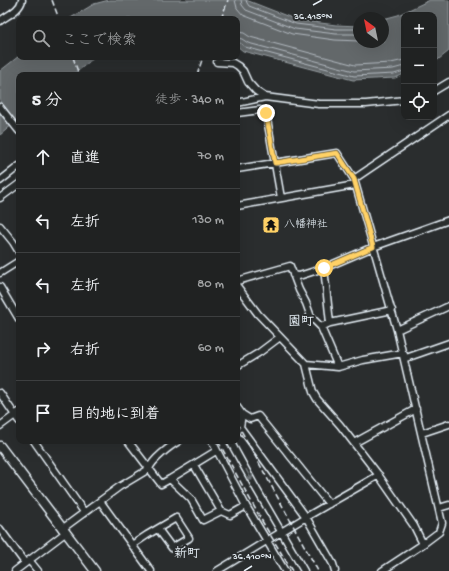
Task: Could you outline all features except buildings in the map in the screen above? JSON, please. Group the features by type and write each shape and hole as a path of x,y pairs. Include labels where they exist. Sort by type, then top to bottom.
{"main road":[{"path":"0,446 63,531 95,571"}],"street":[{"path":"0,21 13,13 21,5 22,0"},
{"path":"218,62 238,66 244,71 248,82 256,91 265,97"},
{"path":"437,90 449,82"},
{"path":"240,102 265,97 319,104 366,104 401,100"},
{"path":"0,107 16,127"},
{"path":"240,113 260,110 266,113 281,198"},
{"path":"240,205 355,182 449,115"},
{"path":"240,169 337,153 355,182 403,353 442,523 439,532 382,571"},
{"path":"0,181 16,168"},
{"path":"0,198 16,186"},
{"path":"293,275 299,276 324,268 373,247 449,220"},
{"path":"0,226 16,247"},
{"path":"0,273 16,263"},
{"path":"240,280 290,266 311,317 321,327 338,367"},
{"path":"324,268 330,323"},
{"path":"0,287 16,314"},
{"path":"240,290 258,314 306,364 313,392 379,476 414,526 423,544"},
{"path":"397,330 449,306"},
{"path":"321,327 330,323 392,310"},
{"path":"240,364 280,337"},
{"path":"403,353 406,358 449,344"},
{"path":"306,364 338,367 363,360 403,353"},
{"path":"0,393 16,412"},
{"path":"354,443 416,409"},
{"path":"240,411 250,419 258,416 329,504"},
{"path":"0,426 16,414"},
{"path":"242,414 240,427 306,517 333,564 335,571"},
{"path":"422,433 449,424"},
{"path":"36,444 84,512"},
{"path":"130,444 161,484 216,451"},
{"path":"15,571 84,512 149,469 150,466 174,444"},
{"path":"213,444 246,506 285,571"},
{"path":"232,444 304,571"},
{"path":"194,465 221,511 230,514 246,506"},
{"path":"216,571 306,517 379,476"},
{"path":"170,479 191,499 203,520 221,511"},
{"path":"100,501 151,571"},
{"path":"439,508 449,504"},
{"path":"132,545 147,535 176,518 189,538 172,548 158,529"},
{"path":"0,529 27,562 38,571"}],"water":[{"path":"109,0 246,0 297,20 353,26 353,48 389,48 389,17 401,14 401,75 395,78 353,80 243,51 240,48 240,16 74,16 94,4"},
{"path":"430,0 449,0 449,51 437,61 437,12 404,12"},
{"path":"16,58 16,60 91,60 77,72 16,72 16,122 0,135 0,71"}],"waterway":[{"path":"277,159 312,153"},
{"path":"240,165 272,160"}],"railway":[{"path":"52,0 58,16"},
{"path":"222,16 228,0"},
{"path":"74,60 78,72"},
{"path":"198,72 202,60"},
{"path":"240,428 318,571"},
{"path":"220,444 262,521 292,571"}],"place":[{"name":"八幡神社","path":"271,225"}],"district":[{"name":"園町","path":"301,322"},
{"name":"新町","path":"187,554"}],"route":[{"path":"266,113 275,163 337,153 354,179 373,247 324,268"}]}
